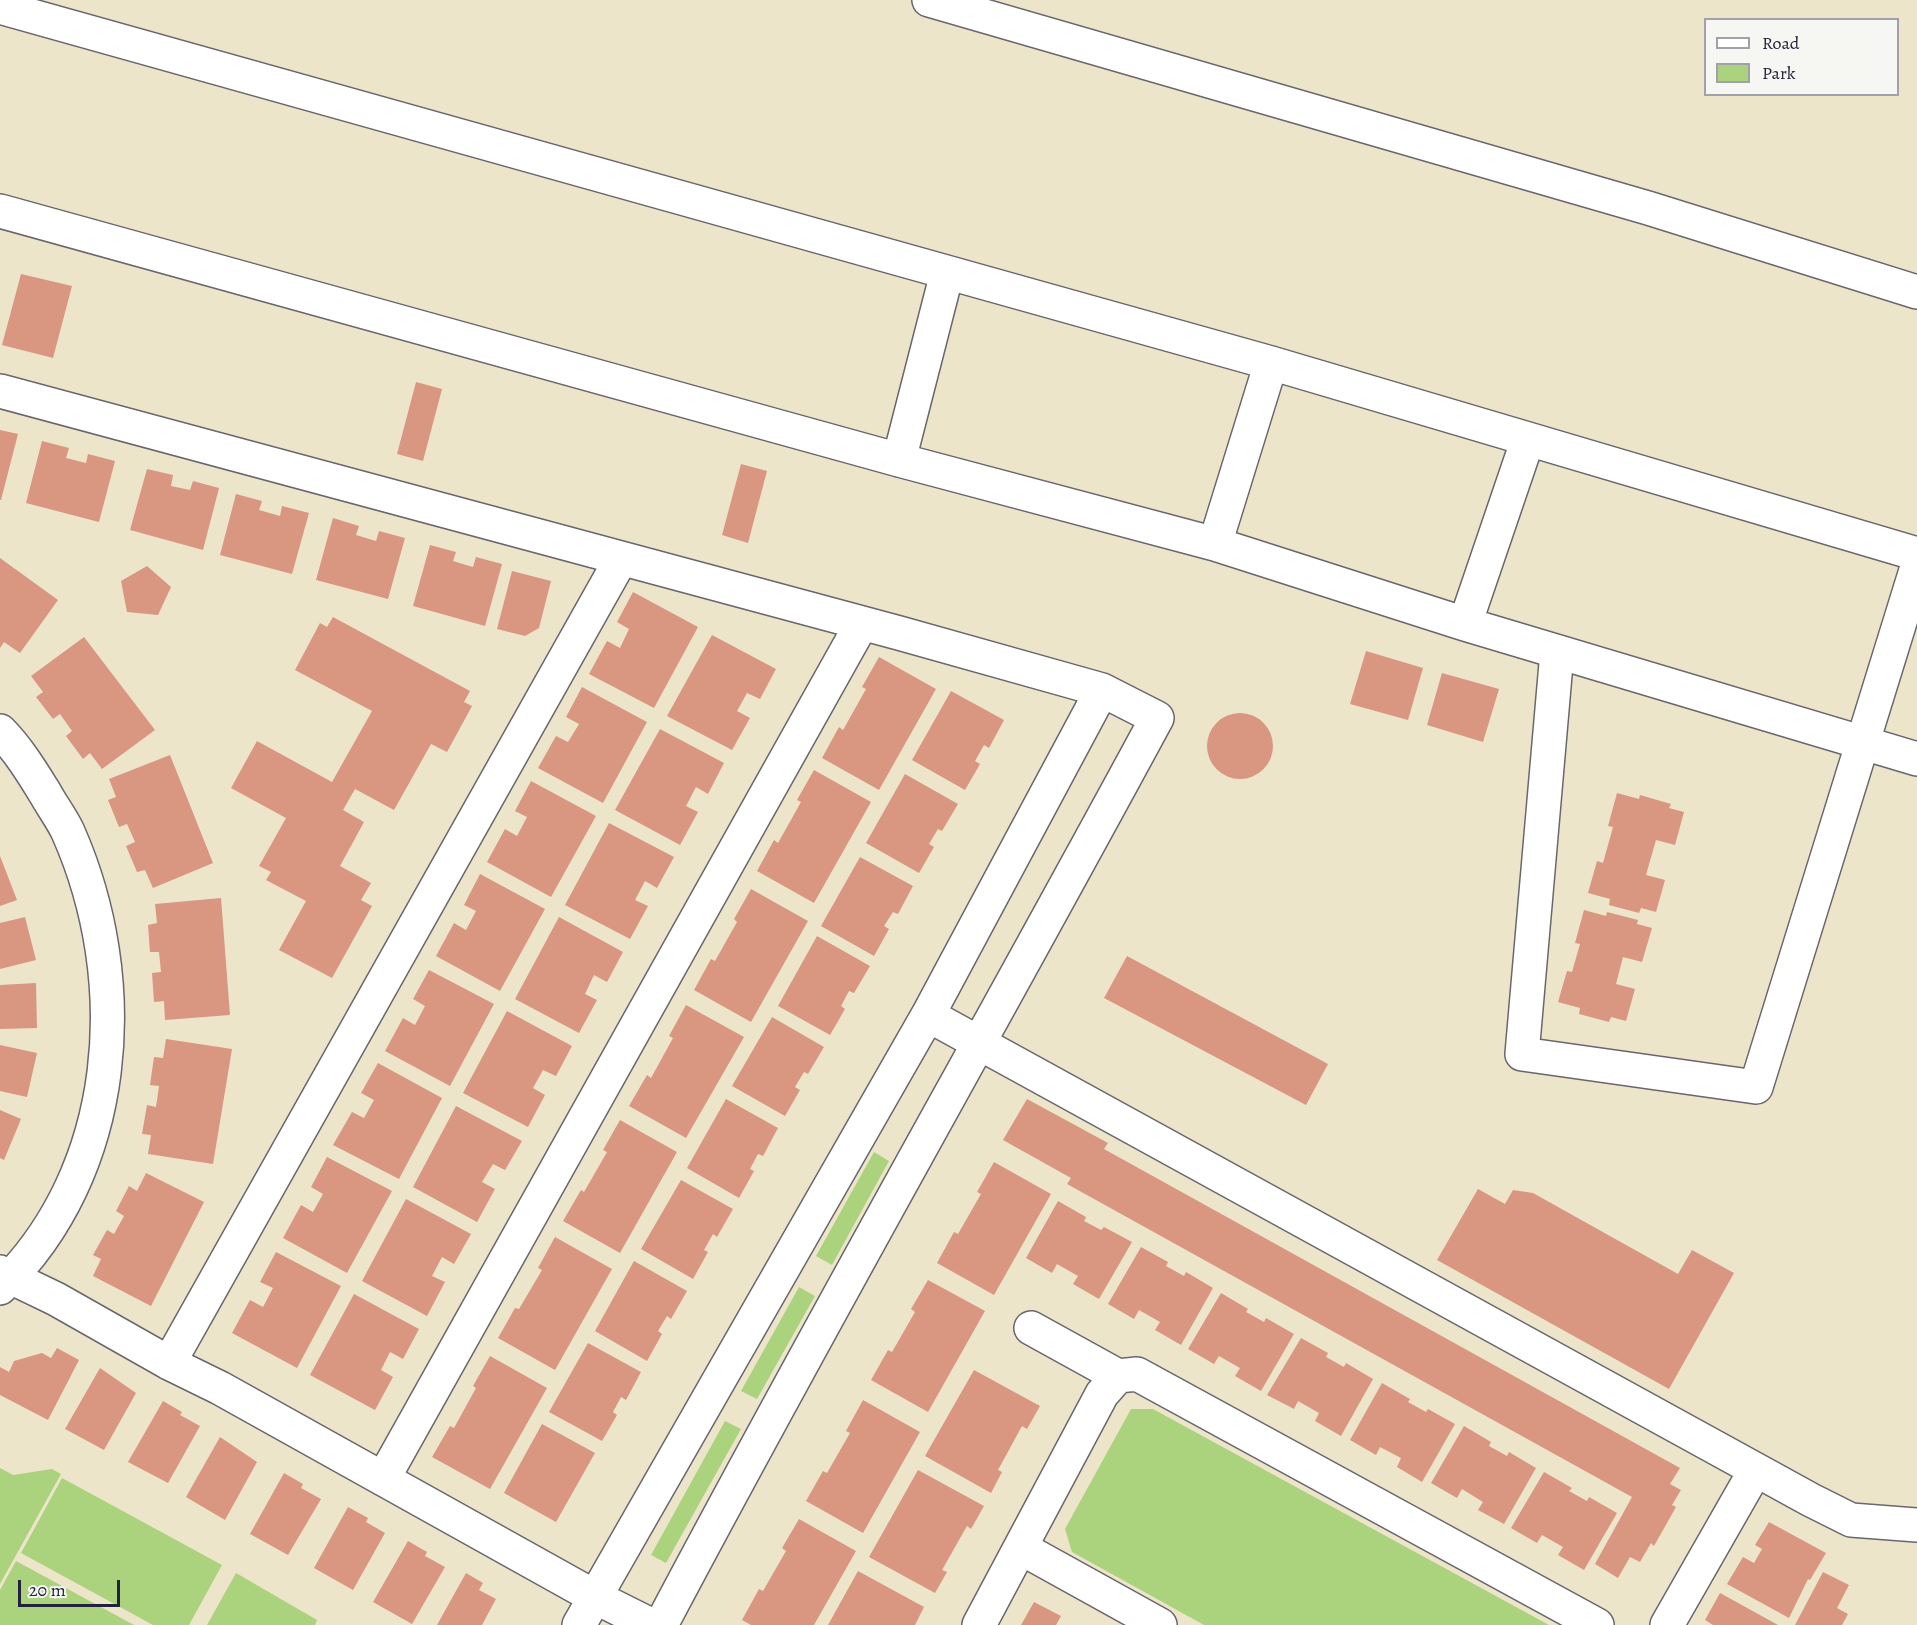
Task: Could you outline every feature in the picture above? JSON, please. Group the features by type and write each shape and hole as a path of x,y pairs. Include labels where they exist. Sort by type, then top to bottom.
{"street":[{"path":"929,0 1648,208 1917,292"},
{"path":"0,7 1271,363 1917,554"},
{"path":"0,211 899,460 1215,544 1465,624 1917,759"},
{"path":"899,460 947,273"},
{"path":"1215,544 1271,363"},
{"path":"0,391 862,623 1102,690 1156,718 980,1045 889,1201 661,1625"},
{"path":"1465,624 1528,439"},
{"path":"169,1363 621,559"},
{"path":"1557,652 1522,1054 1756,1087 1917,567"},
{"path":"383,1479 862,623"},
{"path":"579,1625 928,1016 1102,690"},
{"path":"0,730 38,782 67,831 84,877 106,968 109,1017 100,1104 74,1180 36,1250 3,1280 56,1299 595,1597 651,1625"},
{"path":"928,1016 1755,1471 1851,1520 1917,1525"},
{"path":"1031,1328 1118,1376 1137,1374 1597,1625"},
{"path":"979,1625 1102,1394 1118,1376"},
{"path":"1667,1625 1755,1471"},
{"path":"1021,1548 1160,1625"}],"green space":[{"path":"874,1152 889,1161 832,1265 816,1256"},
{"path":"799,1287 815,1296 757,1399 741,1391"},
{"path":"1131,1409 1153,1409 1549,1625 1204,1625 1072,1552 1065,1529"},
{"path":"725,1421 741,1429 666,1563 651,1555"},
{"path":"0,1468 13,1475 52,1469 61,1474 0,1584"},
{"path":"62,1478 222,1565 189,1625 153,1625 21,1553"},
{"path":"16,1561 134,1625 0,1625 0,1590"},
{"path":"236,1573 317,1620 315,1625 207,1625"}],"building":[{"path":"21,274 72,286 53,358 2,345"},
{"path":"416,382 442,389 423,461 397,454"},
{"path":"0,430 18,434 1,500 0,500"},
{"path":"42,441 69,448 66,458 86,463 88,454 115,461 99,522 26,503"},
{"path":"741,464 767,471 748,543 722,535"},
{"path":"147,469 173,475 171,486 190,490 193,481 219,488 203,550 130,530"},
{"path":"236,494 262,501 259,510 280,516 282,506 309,513 292,574 220,555"},
{"path":"333,518 359,526 356,535 376,541 379,531 405,538 388,599 316,580"},
{"path":"430,545 456,552 453,561 473,567 476,557 502,564 485,626 413,606"},
{"path":"0,558 58,600 20,653 4,642 0,648"},
{"path":"147,566 171,587 158,615 127,612 121,581"},
{"path":"512,571 551,581 539,628 525,636 497,629"},
{"path":"633,592 698,627 654,708 589,674 607,641 620,648 629,629 617,622"},
{"path":"333,617 470,691 464,702 472,706 447,752 431,744 394,810 355,789 343,810 364,822 340,866 371,883 361,900 372,906 332,978 279,950 306,901 266,880 271,872 259,866 286,818 231,788 257,741 332,782 372,711 295,670 320,623 327,627"},
{"path":"712,635 776,669 760,699 747,693 737,711 750,718 732,750 667,716"},
{"path":"84,637 155,730 102,769 90,753 83,759 66,736 72,731 60,714 53,719 36,697 43,692 31,676"},
{"path":"1366,651 1423,668 1408,720 1350,704"},
{"path":"879,657 936,689 879,790 822,758 839,727 843,730 866,689 862,687"},
{"path":"1442,673 1499,689 1483,742 1427,725"},
{"path":"582,687 647,722 603,803 538,768 556,736 568,742 579,724 566,717"},
{"path":"951,691 1004,720 989,748 984,745 975,761 980,764 965,790 912,760"},
{"path":"1240,713 1253,715 1263,723 1271,733 1273,746 1271,759 1263,769 1253,777 1240,779 1227,777 1217,769 1209,759 1207,746 1209,733 1217,723 1227,715"},
{"path":"660,729 724,763 708,794 696,787 686,806 698,812 680,845 615,810"},
{"path":"170,755 213,863 153,888 145,870 137,872 126,846 135,842 127,824 119,827 108,800 116,797 109,779"},
{"path":"814,770 871,802 814,903 757,871 774,840 778,843 801,802 797,800"},
{"path":"905,774 958,804 942,831 938,829 929,844 934,847 919,873 866,843"},
{"path":"531,781 596,816 551,897 487,862 505,829 517,836 527,817 515,811"},
{"path":"1617,793 1639,799 1640,795 1671,804 1669,808 1684,812 1675,845 1656,840 1646,875 1665,880 1656,912 1641,908 1639,913 1609,905 1610,899 1588,893 1597,861 1603,863 1613,827 1608,826"},
{"path":"609,823 674,857 657,888 645,881 635,900 648,906 630,939 565,905"},
{"path":"0,856 17,900 0,906"},
{"path":"860,857 913,886 898,914 893,912 884,926 889,929 874,956 821,926"},
{"path":"480,874 545,909 500,991 436,956 454,923 466,930 476,911 464,905"},
{"path":"751,889 808,921 751,1022 694,990 711,959 715,961 737,922 734,919"},
{"path":"221,898 230,1015 165,1020 164,1001 154,1002 152,973 161,972 159,952 150,952 148,925 157,923 155,904"},
{"path":"1584,910 1606,916 1607,912 1638,920 1637,924 1652,928 1642,962 1623,957 1616,984 1635,989 1626,1021 1611,1017 1609,1022 1579,1014 1580,1008 1558,1002 1567,971 1572,972 1580,944 1575,943"},
{"path":"25,917 36,960 0,969 0,923"},
{"path":"559,917 623,952 607,982 594,975 585,994 597,1000 579,1033 515,999"},
{"path":"817,936 870,966 854,993 849,991 841,1006 845,1009 830,1035 778,1006"},
{"path":"1127,956 1328,1064 1306,1105 1104,998"},
{"path":"429,970 494,1004 450,1086 385,1051 403,1018 415,1025 425,1006 413,999"},
{"path":"36,983 37,1028 0,1029 0,985"},
{"path":"686,1005 744,1037 686,1138 629,1106 647,1075 651,1078 673,1038 669,1036"},
{"path":"507,1011 572,1046 556,1076 543,1070 533,1088 545,1095 528,1127 463,1093"},
{"path":"772,1017 824,1047 808,1074 804,1072 795,1087 800,1090 785,1116 732,1086"},
{"path":"166,1039 232,1049 213,1164 148,1154 151,1135 142,1134 147,1105 156,1107 159,1086 150,1085 154,1057 163,1058"},
{"path":"0,1045 37,1053 27,1097 0,1091"},
{"path":"378,1063 442,1098 399,1179 333,1145 352,1112 364,1118 374,1100 361,1093"},
{"path":"726,1099 778,1128 763,1156 758,1154 750,1169 754,1171 739,1198 687,1168"},
{"path":"1027,1099 1108,1143 1104,1149 1680,1468 1670,1484 1681,1490 1672,1505 1676,1507 1654,1546 1651,1543 1640,1562 1630,1557 1618,1578 1595,1564 1632,1497 1067,1184 1071,1178 1003,1140"},
{"path":"456,1106 522,1141 505,1170 493,1164 482,1182 495,1189 477,1222 413,1187"},
{"path":"0,1110 21,1119 4,1160 0,1158"},
{"path":"620,1120 677,1152 620,1253 563,1221 581,1190 584,1192 607,1152 603,1150"},
{"path":"327,1157 392,1191 347,1273 283,1238 301,1205 313,1212 323,1194 311,1187"},
{"path":"994,1162 1051,1194 994,1295 937,1263 954,1232 958,1234 981,1194 977,1192"},
{"path":"146,1173 204,1202 151,1306 93,1276 101,1259 93,1255 107,1230 114,1234 124,1216 116,1211 129,1186 137,1191"},
{"path":"681,1180 733,1209 717,1237 713,1234 704,1250 708,1252 693,1279 641,1249"},
{"path":"1478,1189 1505,1204 1513,1190 1533,1193 1678,1274 1692,1250 1734,1273 1669,1389 1437,1260"},
{"path":"406,1199 471,1234 454,1264 442,1257 432,1276 445,1282 427,1316 362,1281"},
{"path":"1058,1201 1086,1217 1084,1221 1101,1230 1104,1227 1132,1242 1099,1299 1073,1284 1078,1276 1057,1264 1052,1273 1026,1258"},
{"path":"555,1237 612,1269 555,1370 498,1338 515,1308 519,1309 542,1270 538,1268"},
{"path":"1141,1247 1168,1262 1166,1266 1184,1276 1186,1272 1213,1288 1181,1345 1155,1330 1160,1322 1139,1310 1134,1319 1108,1304"},
{"path":"276,1252 341,1286 297,1368 232,1333 250,1300 263,1307 273,1288 260,1282"},
{"path":"634,1261 687,1291 671,1319 667,1316 658,1331 662,1334 647,1361 595,1331"},
{"path":"928,1280 985,1311 928,1412 871,1380 888,1350 892,1352 915,1312 911,1309"},
{"path":"1221,1293 1248,1309 1246,1312 1264,1322 1266,1318 1294,1334 1261,1391 1235,1376 1240,1368 1219,1356 1214,1364 1188,1349"},
{"path":"354,1294 419,1329 403,1359 390,1352 381,1370 393,1377 375,1410 310,1375"},
{"path":"1301,1338 1328,1353 1326,1357 1344,1367 1346,1363 1373,1379 1341,1436 1315,1421 1319,1413 1298,1401 1294,1409 1267,1395"},
{"path":"588,1343 641,1372 626,1400 621,1397 613,1412 617,1415 602,1441 549,1412"},
{"path":"57,1348 79,1360 48,1420 0,1395 0,1367 9,1372 14,1361 42,1353 51,1358"},
{"path":"490,1356 547,1388 490,1489 432,1457 450,1426 454,1428"},
{"path":"100,1368 136,1393 104,1450 65,1429"},
{"path":"974,1370 1040,1406 1027,1429 1022,1426 998,1470 1002,1472 991,1493 925,1456"},
{"path":"1382,1383 1410,1399 1408,1402 1426,1412 1428,1409 1455,1424 1422,1482 1397,1467 1401,1458 1380,1447 1376,1455 1350,1440"},
{"path":"863,1400 920,1432 863,1533 806,1501 823,1471 827,1473 850,1433 846,1431"},
{"path":"163,1401 182,1412 180,1415 200,1426 168,1483 128,1462"},
{"path":"542,1424 595,1453 556,1522 504,1493"},
{"path":"1464,1426 1491,1442 1489,1446 1507,1456 1509,1452 1536,1468 1504,1524 1478,1510 1483,1502 1462,1489 1457,1498 1431,1483"},
{"path":"220,1437 257,1462 225,1520 186,1497"},
{"path":"918,1470 984,1506 971,1529 967,1526 942,1570 947,1572 935,1593 869,1557"},
{"path":"1544,1472 1572,1488 1569,1491 1587,1501 1589,1497 1617,1513 1584,1570 1558,1555 1563,1547 1542,1535 1537,1543 1511,1528"},
{"path":"284,1473 303,1484 301,1488 321,1499 288,1555 250,1534"},
{"path":"348,1507 368,1518 366,1522 385,1533 353,1590 314,1568"},
{"path":"799,1519 856,1551 814,1625 751,1625 742,1620 759,1589 763,1591 786,1551 782,1548"},
{"path":"1769,1522 1826,1553 1810,1580 1808,1579 1789,1618 1727,1584 1743,1557 1754,1563 1762,1549 1755,1545"},
{"path":"408,1541 427,1552 425,1556 445,1567 412,1624 373,1602"},
{"path":"858,1571 924,1607 915,1625 828,1625"},
{"path":"1823,1572 1849,1585 1837,1608 1848,1614 1842,1625 1795,1625"},
{"path":"466,1573 483,1583 479,1590 496,1599 482,1625 437,1625"},
{"path":"1720,1593 1778,1625 1713,1625 1705,1620"},
{"path":"1034,1602 1061,1616 1056,1625 1021,1625"}]}
